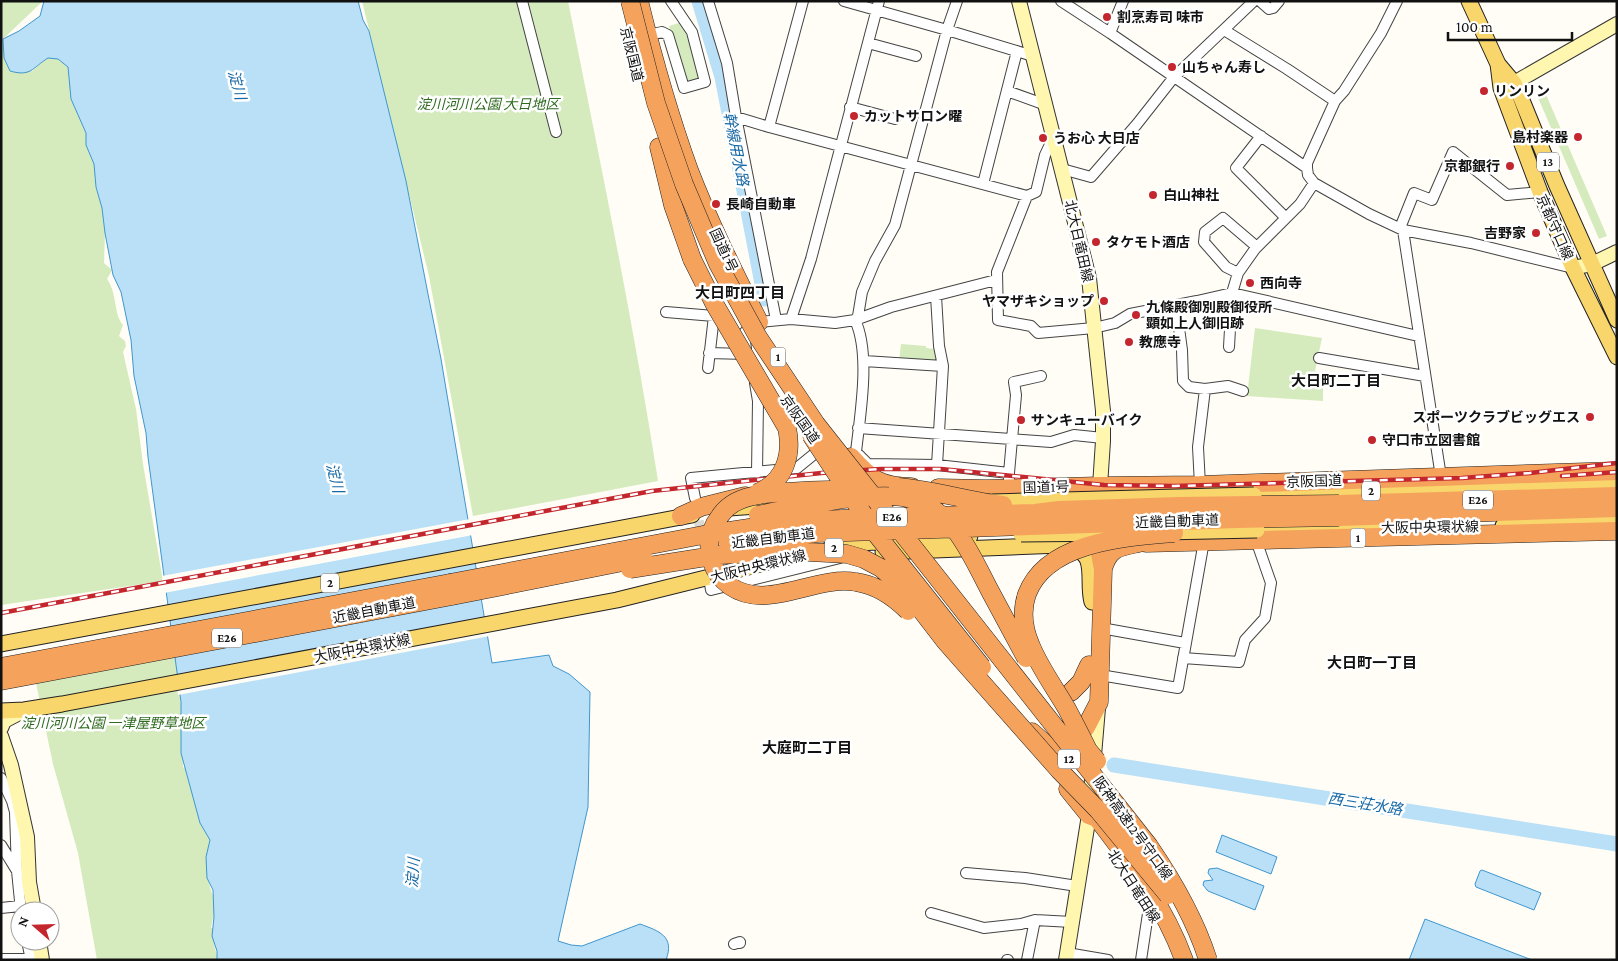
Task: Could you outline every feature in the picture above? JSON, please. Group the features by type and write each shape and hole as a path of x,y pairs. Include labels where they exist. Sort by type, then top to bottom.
{"highway":[{"name":"京阪国道","path":"619,1 643,97 659,147 690,228 728,307 775,384 812,428"},
{"name":"京阪国道","path":"630,1 656,103 684,184 737,302 877,535 1035,735 1049,747 1062,749 1076,741 1086,727 1098,702 1092,628 1092,602 1098,544"},
{"name":"国道1号","path":"641,1 646,28 668,107 689,170 719,242 767,321 783,367 820,421 863,471 883,484 904,487 986,489 1009,480 1100,486"},
{"name":"1","path":"659,147 673,205 692,259 722,318 782,418 787,428 790,449 785,466 771,485 757,499 701,507 681,516"},
{"name":"1","path":"812,428 888,524"},
{"name":"1","path":"812,428 936,558 1040,688 1046,693 1059,696 1071,692 1094,670"},
{"name":"京阪国道","path":"1086,727 1101,628 1103,569 1098,544 1100,486 1200,485 1275,488 1374,485 1441,477 1617,471"},
{"path":"945,641 889,595 865,584 844,581 823,582 763,596 738,591 720,578 713,564 709,544 712,529 725,510 737,501 772,493 886,487 930,491 1009,506 1035,506 1059,510"},
{"path":"779,504 836,497 986,489"},
{"path":"580,557 663,535 761,514 818,504 882,496 915,500 939,513 955,530 968,551 1048,696 1138,814 1174,874 1192,908 1202,955"},
{"name":"近畿自動車道","path":"1,667 580,557 787,522 1179,506 1330,505 1617,496"},
{"name":"近畿自動車道","path":"1,681 740,541 818,533 1617,508"},
{"path":"1088,750 1068,711 1040,665 1027,637 1024,606 1032,585 1042,571 1071,552 1105,542 1156,534 1237,528 1339,517"},
{"name":"12","path":"888,524 924,568"},
{"name":"1","path":"1098,544 1204,542 1257,535 1617,531"},
{"path":"1103,569 1106,560 1112,552 1121,547 1139,543"},
{"path":"496,587 533,585 718,555 766,551 835,552 864,559 887,572 917,602 945,641 1040,750 1098,810 1168,895"},
{"name":"阪神高速12号守口線","path":"924,568 1141,851 1168,895 1185,930 1202,955"},
{"name":"阪神高速12号守口線","path":"924,568 1149,846 1170,877 1202,955"},
{"name":"1","path":"1035,735 1066,786 1089,815"},
{"path":"1112,791 1147,830 1190,898 1203,924 1216,960"},
{"path":"1089,815 1097,818 1129,860 1163,912 1184,960"}],"main road":[{"name":"北大日竜田線","path":"1019,1 1086,261 1103,412 1104,438 1100,486"},
{"name":"京都守口線","path":"1469,1 1617,320"},
{"path":"1507,85 1617,24"},
{"name":"京都守口線","path":"1507,85 1540,192 1573,268 1617,357"},
{"path":"1573,268 1592,264 1617,252"},
{"name":"2","path":"1374,485 1488,488 1617,483"},
{"path":"1322,490 1374,485"},
{"path":"757,499 779,504 960,502 1254,495 1275,488 1322,490 1403,498 1617,491"},
{"path":"757,499 804,522 819,526 835,527 1099,516"},
{"path":"1374,528 1446,519 1617,514"},
{"name":"2","path":"1,644 681,516"},
{"name":"大阪中央環状線","path":"2,720 24,710 616,600 779,560 860,543 997,535 1257,535 1374,528 1390,533 1448,532 1486,526 1617,520"},
{"path":"779,560 861,553 1098,544"},
{"path":"1045,545 1077,549 1085,554 1089,562 1089,592 1092,602"},
{"path":"1089,772 1098,702"},
{"path":"1067,956 1089,815 1086,727"},
{"path":"1,736 7,778"},
{"path":"1,757 27,837 29,882 32,901"},
{"path":"1089,772 1112,791 1175,876 1193,910 1212,960"},
{"name":"北大日竜田線","path":"1089,815 1093,827 1124,866 1149,907 1165,935 1176,960"}],"street":[{"path":"522,1 556,132"},
{"path":"646,28 668,35 684,88 705,82 692,32 671,1"},
{"path":"708,1 727,63 767,321"},
{"path":"769,127 804,1"},
{"path":"855,320 858,316 862,292 875,262 896,225 956,1"},
{"path":"1061,1 1306,168"},
{"path":"1110,33 1123,1"},
{"path":"1062,169 1091,177 1137,124 1174,77 1254,1"},
{"path":"1260,1 1269,9 1273,8 1279,1"},
{"path":"1397,1 1382,33 1344,91 1335,101 1307,163 1308,175 1314,183 1369,214 1401,229 1471,243 1573,268"},
{"path":"849,2 878,6 947,30 1033,56"},
{"path":"791,319 811,259 878,6"},
{"path":"1224,30 1335,101"},
{"path":"868,43 916,56"},
{"path":"983,184 1017,51"},
{"path":"1007,91 1046,105"},
{"path":"850,107 895,119"},
{"path":"736,117 840,147 1027,196 1036,192 1045,154 1054,136"},
{"path":"1261,136 1236,168 1286,218"},
{"path":"1441,477 1401,229 1414,193 1432,200 1453,152 1507,195 1540,192"},
{"path":"1229,347 1232,293 1238,273 1257,247 1300,204 1314,183"},
{"path":"1027,196 997,272 998,320 1031,326 1038,333 1094,328 1115,322 1130,314 1232,293 1418,336"},
{"path":"1238,273 1226,267 1204,242 1205,232 1223,218 1257,247"},
{"path":"744,333 767,321 791,319 836,323 855,320 891,307 996,280"},
{"path":"936,296 939,346 943,366 937,465"},
{"path":"1176,306 1182,350 1183,381 1189,388 1228,386 1244,391"},
{"path":"666,312 714,316 726,320 744,333"},
{"path":"708,368 714,316"},
{"path":"855,320 859,327 864,361 856,452 868,464 937,465 1009,480 1016,395 1014,382 1041,376"},
{"path":"744,333 747,354 756,383 758,401 757,473"},
{"path":"709,353 747,354"},
{"path":"1319,358 1425,376"},
{"path":"864,361 943,366"},
{"path":"1200,485 1198,447 1204,388"},
{"path":"858,428 1051,442 1074,434 1104,438"},
{"path":"695,498 691,478 797,468 834,438"},
{"path":"1183,658 1238,662 1245,640 1265,618 1270,583 1257,535"},
{"path":"1094,670 1178,688 1204,542"},
{"path":"710,587 861,553"},
{"path":"1101,628 1186,643"},
{"path":"7,778 15,812 20,901"},
{"path":"1,845 17,871"},
{"path":"966,873 1025,878 1077,886"},
{"path":"1141,960 1149,907"},
{"path":"931,913 984,928 1021,924 1035,920 1072,922"},
{"path":"1027,960 1035,920"},
{"path":"1067,956 1108,960"},
{"path":"1,960 35,960"}],"green space":[{"path":"1,1 43,1 3,39 4,58 32,71 48,57 58,59 68,67 71,99 86,133 86,145 94,164 96,187 102,208 105,233 104,263 112,270 107,279 113,291 118,315 123,325 119,336 125,341 126,346 123,352 136,409 143,464 163,581 1,605"},
{"name":"淀川河川公園 大日地区","path":"362,1 568,1 627,301 658,481 473,516 429,276"},
{"path":"682,22 689,33 702,78 687,83 669,26"},
{"path":"1544,90 1607,236 1599,239 1536,93"},
{"path":"1255,328 1322,338 1315,371 1318,372 1317,382 1323,383 1323,401 1247,396"},
{"path":"901,344 926,346 926,348 936,349 940,363 899,362"},
{"name":"淀川河川公園 一津屋野草地区","path":"173,639 181,707 183,767 191,772 212,841 207,876 212,894 216,897 213,907 215,913 211,928 218,928 214,944 218,960 97,960 78,853 53,764 33,669"}],"water":[{"name":"淀川","path":"44,1 358,1 363,20 369,31 406,181 441,359 492,663 549,655 553,666 569,674 590,692 588,807 558,941 582,946 640,924 659,932 667,940 668,952 666,960 217,960 217,951 212,936 214,917 213,890 207,878 206,857 210,840 200,823 181,753 181,702 146,433 134,376 131,340 121,292 113,275 102,208 96,187 94,164 86,145 86,133 71,99 68,67 58,59 48,58 27,72 17,73 10,71 4,58 3,39 19,31 40,16"},
{"path":"1222,835 1277,857 1271,874 1216,852"},
{"path":"1217,868 1264,886 1255,910 1208,891 1203,885 1204,881 1213,880 1208,873 1209,869"},
{"path":"1482,870 1541,893 1534,910 1476,887 1475,884"},
{"path":"1425,919 1532,960 1409,960"}],"pier":[{"path":"470,519 473,535 164,593 162,576"},
{"path":"487,617 490,636 178,695 175,675"}],"waterway":[{"name":"幹線用水路","path":"699,1 722,77 765,299"},
{"name":"西三荘水路","path":"1114,765 1617,844"}],"tunnel":[{"path":"696,506 702,539"}],"railway":[{"path":"1,613 652,491 831,472 881,469 941,469 1104,485 1175,486 1462,478 1530,473 1617,463"},
{"path":"1562,476 1617,472"}],"place":[{"name":"割烹寿司 味市","path":"1107,17"},
{"name":"山ちゃん寿し","path":"1172,67"},
{"name":"リンリン","path":"1484,91"},
{"name":"カットサロン曜","path":"854,116"},
{"name":"島村楽器","path":"1578,137"},
{"name":"うお心 大日店","path":"1043,138"},
{"name":"京都銀行","path":"1510,166"},
{"name":"白山神社","path":"1153,195"},
{"name":"長崎自動車","path":"716,204"},
{"name":"吉野家","path":"1536,233"},
{"name":"タケモト酒店","path":"1096,242"},
{"name":"西向寺","path":"1250,283"},
{"name":"ヤマザキショップ","path":"1104,301"},
{"name":"九條殿御別殿御役所 顕如上人御旧跡","path":"1136,315"},
{"name":"教應寺","path":"1129,342"},
{"name":"スポーツクラブビッグエス","path":"1590,417"},
{"name":"サンキューバイク","path":"1021,420"},
{"name":"守口市立図書館","path":"1372,440"}],"district":[{"name":"大日町四丁目","path":"740,293"},
{"name":"大日町二丁目","path":"1336,381"},
{"name":"大日町一丁目","path":"1372,663"},
{"name":"大庭町二丁目","path":"807,748"}]}
